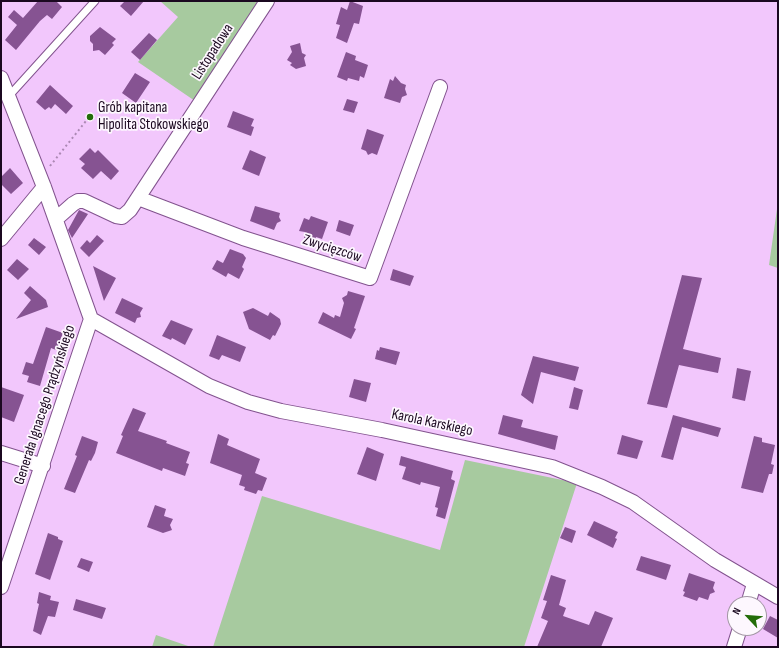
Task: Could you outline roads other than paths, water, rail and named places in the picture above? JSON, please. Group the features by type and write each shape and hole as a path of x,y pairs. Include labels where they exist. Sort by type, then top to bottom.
{"street":[{"name":"Listopadowa","path":"56,220 78,201 84,201 111,215 122,217 130,210 267,1"},
{"name":"Generała Ignacego Prądzyńskiego","path":"1,78 44,187 91,319 1,587"},
{"name":"Zwycięzców","path":"138,198 243,238 370,278 440,87"},
{"path":"1,239 44,187"},
{"name":"Karola Karskiego","path":"91,319 209,386 248,402 281,411 382,430 552,467 578,476 633,502 715,560 778,597"},
{"path":"1,453 42,466"},
{"path":"750,596 754,584"},
{"path":"734,647 737,636"}],"lane":[{"path":"8,97 95,1"}],"place":[{"name":"Grób kapitana Hipolita Stokowskiego","path":"90,117"}]}
